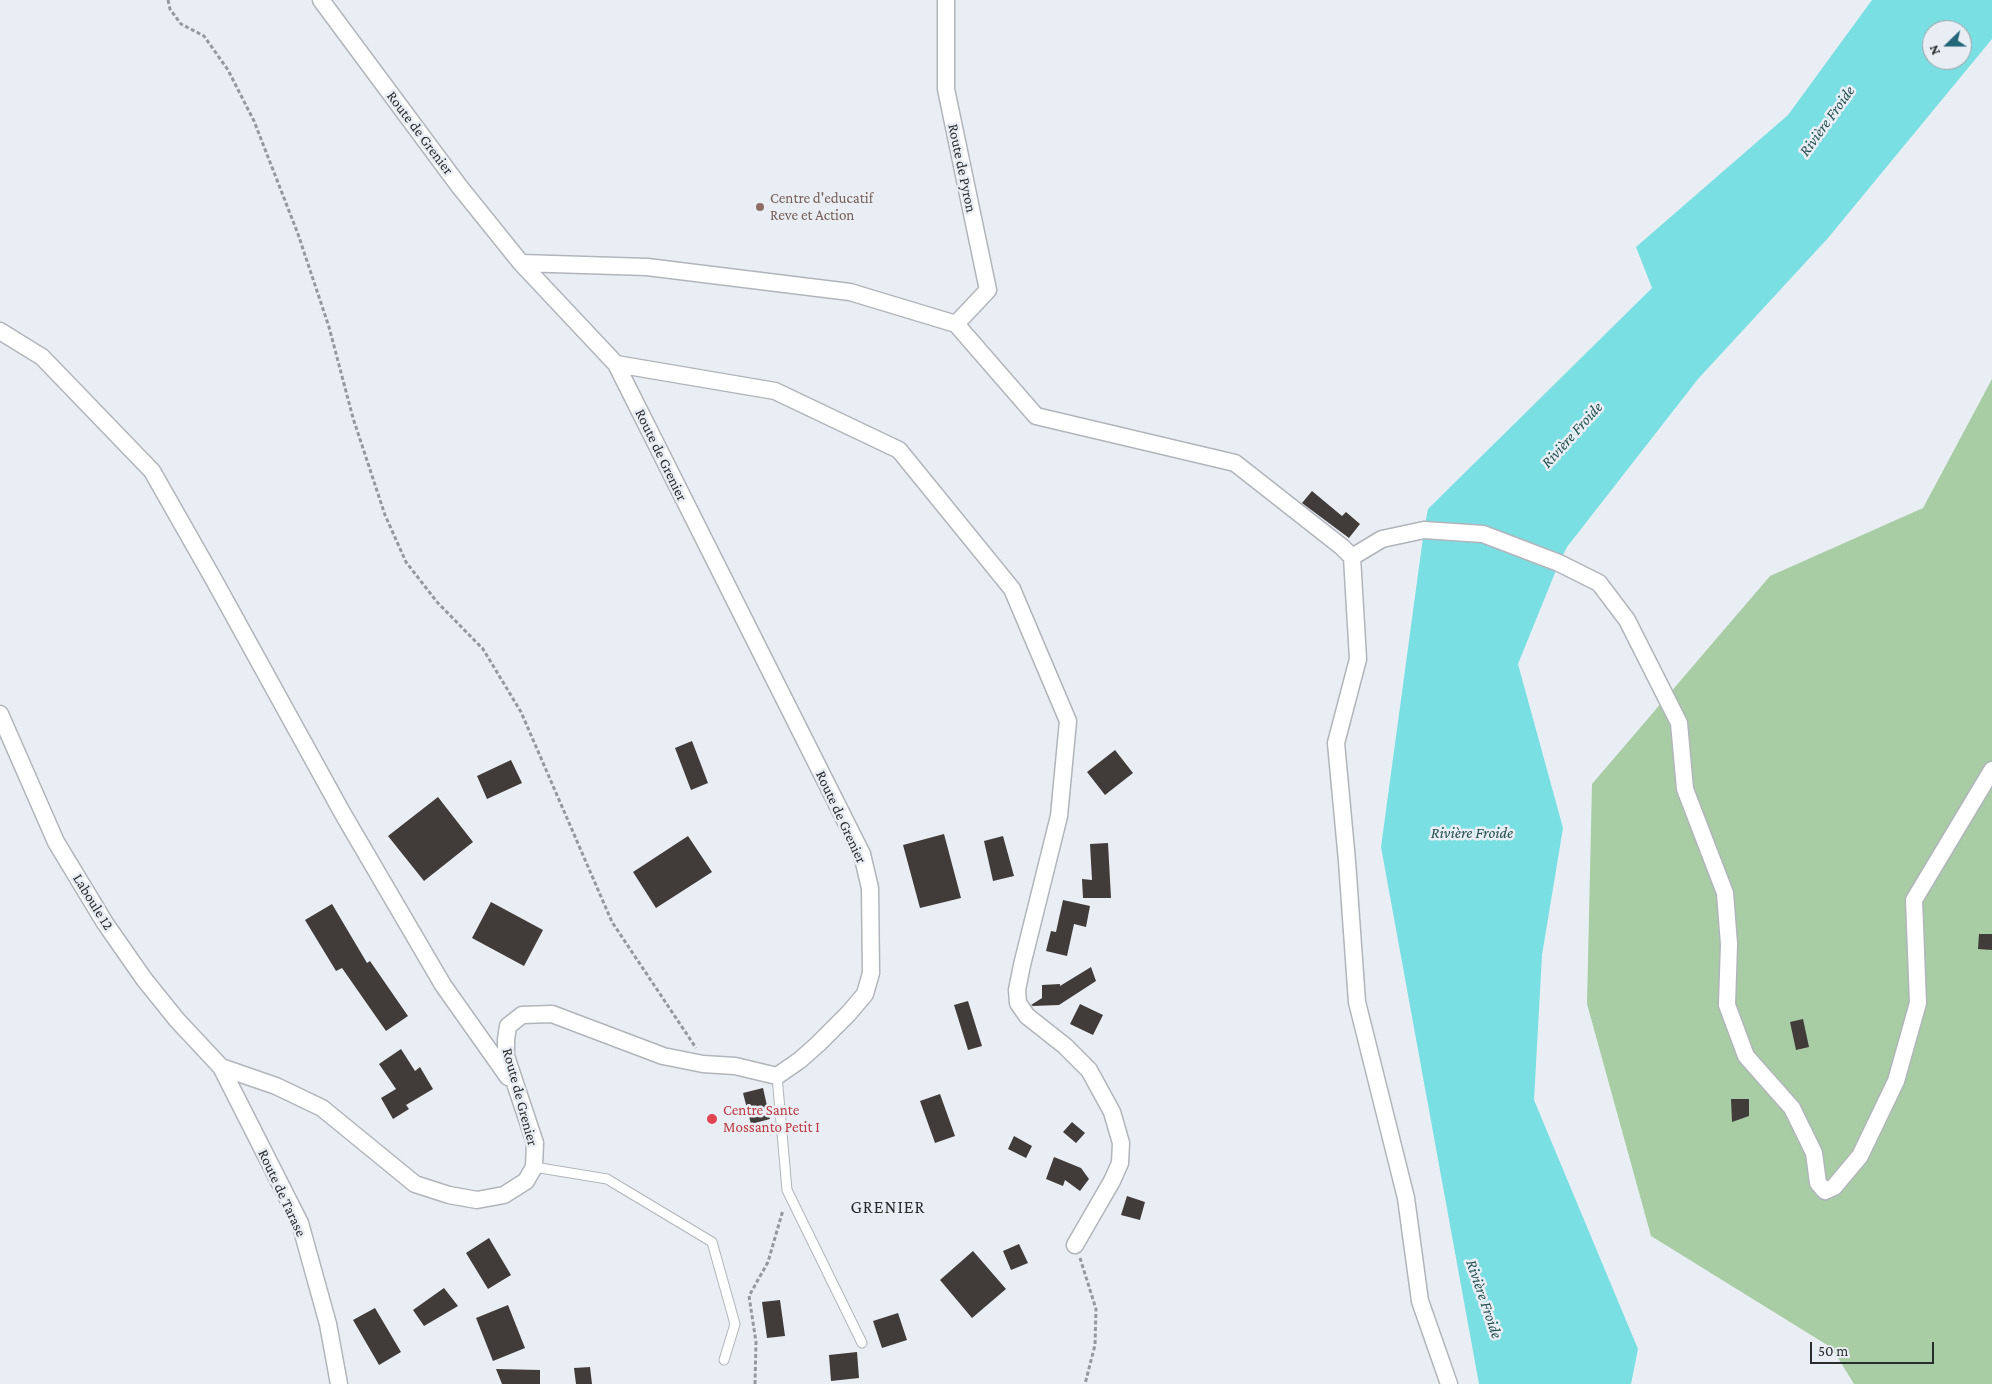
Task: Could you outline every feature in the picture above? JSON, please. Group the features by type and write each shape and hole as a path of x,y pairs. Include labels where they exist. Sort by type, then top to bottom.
{"street":[{"name":"Route de Grenier","path":"221,1067 276,1086 322,1108 415,1184 477,1200 504,1195 526,1181 534,1167 535,1143 506,1056 508,1026 522,1015 552,1014 663,1056 703,1064 735,1066 777,1076 800,1060 849,1013 865,994 870,973 870,888 862,854 616,364 521,263 459,186 321,0"},
{"name":"Route de Pyron","path":"946,0 946,89 988,290 956,324"},
{"path":"521,263 647,267 850,292 956,324 1036,416 1235,463 1342,547 1352,557 1358,659 1336,744 1357,1002 1406,1198 1420,1301 1449,1384"},
{"path":"0,331 42,357 152,471 343,814 443,985 516,1089"},
{"path":"616,364 775,391 899,450 1012,589 1068,721 1059,816 1022,964 1017,990 1018,1003 1028,1016 1065,1046 1089,1070 1112,1112 1121,1143 1120,1163 1112,1181 1075,1245"},
{"path":"1352,557 1382,539 1424,530 1483,534 1559,563 1599,583 1627,620 1679,723 1685,789 1725,893 1729,944 1727,1005 1746,1056 1792,1108 1814,1153 1818,1184 1824,1191 1834,1188 1860,1156 1896,1081 1918,1002 1914,900 1992,770"},
{"name":"Laboule 12","path":"0,714 56,842 105,923 144,980 177,1020 221,1067"},
{"name":"Route de Tarase","path":"221,1067 300,1223 328,1324 340,1384"}],"lane":[{"path":"777,1076 787,1190 862,1343"},
{"path":"534,1167 607,1179 712,1242 735,1324 724,1360"}],"path":[{"path":"168,0 170,9 181,24 204,36 228,70 254,121 298,234 329,327 353,418 385,516 406,562 437,602 483,649 516,704 612,922 692,1040 703,1064"},
{"path":"755,1384 756,1342 750,1296 768,1262 787,1190"},
{"path":"1075,1245 1096,1309 1095,1345 1085,1384"}],"green space":[{"path":"1992,379 1992,1384 1854,1384 1832,1348 1651,1236 1587,1004 1592,784 1770,576 1923,508"}],"water":[{"name":"Rivière Froide","path":"1872,0 1992,0 1992,39 1972,63 1972,20 1922,20 1922,70 1966,70 1828,238 1698,379 1567,547 1518,664 1563,828 1542,955 1534,1100 1638,1349 1631,1384 1479,1384 1381,847 1424,530 1428,509 1652,288 1636,247 1788,115"}],"building":[{"path":"1312,491 1342,516 1346,512 1360,524 1349,538 1302,503"},
{"path":"692,741 708,783 691,790 675,748"},
{"path":"1115,750 1133,773 1105,795 1087,772"},
{"path":"511,760 522,783 487,799 477,776"},
{"path":"438,797 473,842 424,881 388,836"},
{"path":"944,834 961,898 920,908 903,845"},
{"path":"688,836 712,872 656,908 633,872"},
{"path":"1003,836 1014,876 993,881 984,841"},
{"path":"1108,843 1111,898 1083,898 1082,879 1092,880 1090,844"},
{"path":"1063,900 1090,906 1086,927 1074,924 1067,956 1046,951 1051,931 1056,932"},
{"path":"491,902 543,930 524,966 472,938"},
{"path":"332,904 367,963 370,961 408,1016 386,1031 342,968 336,971 305,920"},
{"path":"1979,934 1992,934 1992,950 1978,949"},
{"path":"1091,967 1096,981 1059,1005 1031,1005 1042,998 1042,985 1060,984 1060,986"},
{"path":"968,1001 982,1046 968,1050 954,1005"},
{"path":"1080,1004 1103,1015 1093,1035 1070,1024"},
{"path":"1803,1019 1809,1047 1796,1050 1790,1022"},
{"path":"401,1049 415,1071 420,1067 433,1089 406,1105 409,1109 393,1119 381,1098 396,1089 379,1064"},
{"path":"763,1088 770,1119 751,1124 743,1093"},
{"path":"940,1094 955,1136 935,1143 920,1101"},
{"path":"1731,1099 1749,1099 1749,1116 1732,1122"},
{"path":"1072,1122 1085,1133 1076,1143 1063,1132"},
{"path":"1014,1136 1032,1146 1026,1158 1008,1149"},
{"path":"1054,1157 1081,1168 1089,1179 1080,1191 1065,1180 1063,1186 1046,1179"},
{"path":"1127,1196 1145,1202 1140,1220 1121,1215"},
{"path":"489,1238 511,1275 488,1289 466,1253"},
{"path":"1019,1244 1028,1263 1011,1270 1003,1251"},
{"path":"973,1251 1006,1289 972,1318 940,1280"},
{"path":"444,1288 458,1306 424,1326 413,1310"},
{"path":"780,1300 785,1336 767,1338 762,1302"},
{"path":"508,1305 525,1348 493,1361 476,1318"},
{"path":"375,1308 401,1352 379,1365 353,1320"},
{"path":"898,1313 907,1340 882,1348 873,1321"},
{"path":"857,1352 859,1378 831,1381 829,1355"},
{"path":"590,1367 592,1384 576,1384 574,1368"},
{"path":"496,1369 540,1370 540,1384 502,1384"}],"place":[{"name":"Centre d'educatif Reve et Action","path":"760,207"},
{"name":"Centre Sante Mossanto Petit I","path":"712,1119"}],"district":[{"name":"GRENIER","path":"888,1207"}]}
